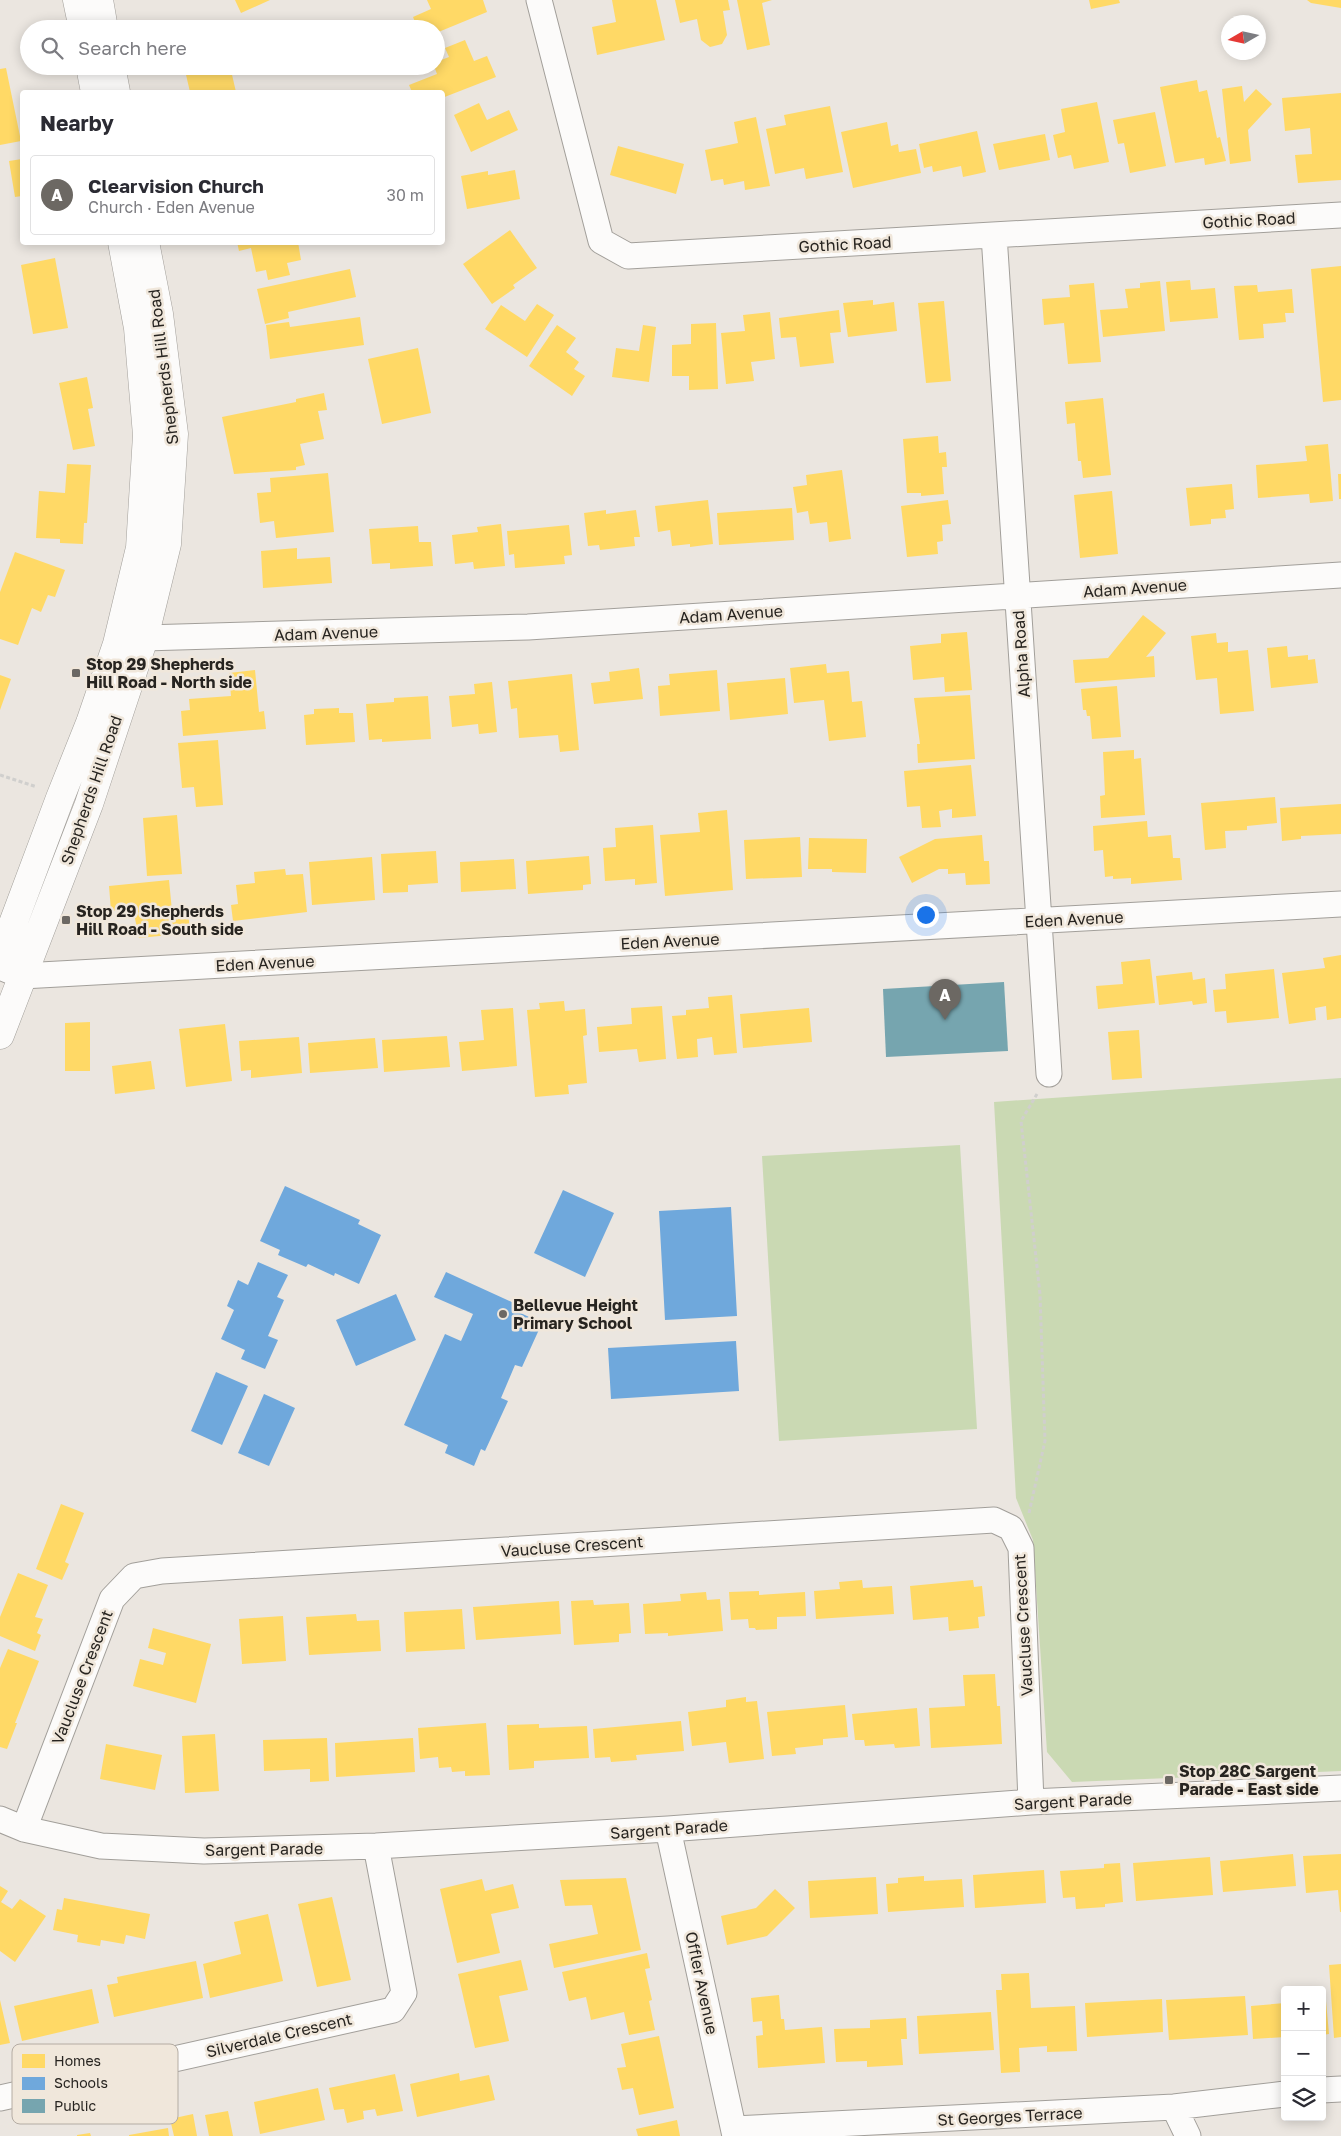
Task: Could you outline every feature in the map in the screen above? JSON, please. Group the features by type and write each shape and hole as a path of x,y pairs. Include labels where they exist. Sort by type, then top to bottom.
{"main road":[{"path":"77,0 81,20"},
{"path":"99,0 102,20"},
{"path":"92,75 95,90"},
{"path":"113,75 116,90"},
{"name":"Shepherds Hill Road","path":"0,1035 11,971 89,804 132,635 147,435 138,328 123,245"},
{"name":"Shepherds Hill Road","path":"0,958 90,723 132,635 167,544 174,434 159,314 146,245"}],"street":[{"name":"Gothic Road","path":"539,0 602,240 628,256 1341,215"},
{"name":"Alpha Road","path":"994,235 1050,1074"},
{"name":"Adam Avenue","path":"132,635 528,627 1341,575"},
{"name":"Eden Avenue","path":"11,971 1039,921 1341,904"},
{"name":"Vaucluse Crescent","path":"24,1830 112,1599 134,1576 162,1571 994,1520 1011,1528 1021,1548 1031,1802"},
{"name":"Sargent Parade","path":"0,1819 24,1830 101,1846 204,1852 376,1846 668,1829 1031,1802 1341,1788"},
{"name":"Offler Avenue","path":"668,1829 735,2133"},
{"name":"Silverdale Crescent","path":"178,2058 392,2010 404,1992 376,1846"},
{"path":"1326,2090 1341,2089"},
{"name":"St Georges Terrace","path":"735,2133 1174,2107 1281,2094"},
{"path":"1174,2107 1188,2136"}],"path":[{"path":"1021,1548 1046,1441 1040,1294 1021,1121 1050,1074"}],"green space":[{"path":"1341,1078 1341,1771 1072,1782 1047,1752 1033,1540 1016,1498 994,1102"},
{"path":"960,1145 977,1429 779,1441 762,1156"}],"building: Homes":[{"path":"235,0 270,0 241,13"},
{"path":"427,0 483,0 487,12 445,29 445,20 414,20 413,17 431,9"},
{"path":"612,0 656,0 665,40 597,55 592,27 616,22"},
{"path":"675,0 728,0 730,10 723,11 727,35 722,44 710,47 701,40 697,19 680,23"},
{"path":"737,0 772,0 762,3 770,45 747,50"},
{"path":"1089,0 1119,0 1120,3 1091,9"},
{"path":"1307,0 1341,0 1341,8 1311,3"},
{"path":"465,40 474,61 487,56 496,77 445,97 445,90 411,90 409,85 434,75 445,75 445,59 449,57 445,48"},
{"path":"6,68 20,141 0,145 0,69"},
{"path":"186,75 232,75 236,90 190,90"},
{"path":"1197,80 1199,92 1207,90 1217,138 1220,137 1226,161 1205,165 1204,158 1175,163 1160,87"},
{"path":"1242,86 1244,102 1256,89 1272,104 1248,130 1251,161 1230,164 1222,89"},
{"path":"1341,93 1341,180 1298,183 1295,155 1312,154 1310,128 1285,131 1282,98"},
{"path":"1097,102 1109,162 1074,169 1071,155 1058,158 1053,135 1065,132 1061,109"},
{"path":"479,103 487,120 509,110 518,130 471,152 454,115"},
{"path":"830,106 843,172 806,179 804,168 775,174 766,129 786,125 784,115"},
{"path":"1155,112 1166,166 1130,173 1124,143 1118,144 1113,120"},
{"path":"756,117 770,186 745,190 744,181 724,185 723,179 711,181 705,150 738,143 734,122"},
{"path":"887,122 891,146 898,144 899,152 916,149 921,173 853,188 841,132"},
{"path":"977,131 986,172 963,177 961,166 933,172 932,166 924,168 919,144"},
{"path":"1045,134 1050,160 999,170 993,144"},
{"path":"618,146 684,164 676,194 610,175"},
{"path":"20,159 20,196 15,197 9,161"},
{"path":"515,170 520,199 467,209 461,176 488,171 488,175"},
{"path":"510,230 537,268 513,285 515,288 492,304 463,264"},
{"path":"238,245 298,245 301,260 287,263 290,275 268,280 266,270 256,272 251,248 239,251"},
{"path":"55,258 68,328 33,334 21,265"},
{"path":"1341,266 1341,400 1323,402 1311,269"},
{"path":"350,269 356,297 288,312 289,318 265,324 257,289"},
{"path":"1190,280 1191,290 1215,288 1218,318 1170,322 1166,282"},
{"path":"1160,281 1165,331 1103,337 1100,310 1128,308 1125,289 1140,288 1140,283"},
{"path":"1094,283 1101,362 1068,364 1064,323 1044,325 1042,299 1070,297 1069,285"},
{"path":"1257,285 1258,292 1292,289 1294,313 1285,313 1286,322 1263,324 1264,338 1239,340 1234,286"},
{"path":"873,300 873,305 894,302 897,331 848,337 843,303"},
{"path":"944,301 951,381 926,383 918,303"},
{"path":"537,304 554,315 527,357 485,329 501,305 525,321"},
{"path":"839,310 841,332 830,333 834,363 800,367 796,337 781,338 779,318"},
{"path":"770,312 775,359 751,362 754,381 726,384 721,333 745,331 743,315"},
{"path":"360,317 364,345 270,359 266,325 289,322 290,327"},
{"path":"716,323 718,389 689,390 689,376 672,376 672,345 691,344 691,324"},
{"path":"557,325 576,338 566,352 579,362 574,369 585,376 572,396 529,366"},
{"path":"643,325 656,327 649,382 612,377 616,348 639,351"},
{"path":"418,348 431,413 382,424 368,359"},
{"path":"87,377 93,408 88,409 95,446 73,450 59,383"},
{"path":"324,393 327,410 318,411 324,439 300,444 305,465 296,467 296,470 234,474 222,417 296,402 296,399"},
{"path":"1103,398 1111,475 1083,478 1081,461 1078,461 1075,423 1067,424 1065,402"},
{"path":"938,436 939,453 946,452 947,467 942,467 944,494 921,496 921,493 907,493 903,439"},
{"path":"1328,444 1333,501 1310,503 1309,494 1258,498 1256,465 1307,461 1305,446"},
{"path":"67,464 91,465 87,523 84,523 83,544 60,543 60,539 36,538 39,491 65,493"},
{"path":"842,470 851,539 829,542 827,522 810,524 808,511 797,513 793,487 807,485 806,475"},
{"path":"328,473 334,532 276,538 274,521 260,523 257,493 271,492 270,478"},
{"path":"1338,474 1341,474 1341,499 1339,499"},
{"path":"1232,484 1234,509 1225,510 1226,518 1211,519 1211,524 1190,526 1186,488"},
{"path":"1112,491 1118,554 1080,558 1074,495"},
{"path":"708,500 713,544 690,547 690,544 672,546 670,530 658,532 655,506"},
{"path":"948,500 951,524 942,525 943,541 937,542 938,554 907,557 901,506"},
{"path":"792,508 794,540 719,545 717,513"},
{"path":"606,510 606,514 636,510 640,537 634,537 635,546 600,550 599,545 588,546 584,513"},
{"path":"501,524 505,566 474,569 473,562 455,564 452,535 478,532 477,527"},
{"path":"569,525 572,555 564,556 565,564 515,568 514,554 509,555 507,531"},
{"path":"418,526 419,542 431,542 433,566 390,569 390,563 372,564 369,529"},
{"path":"297,548 297,559 330,557 332,583 263,588 261,551"},
{"path":"15,552 65,570 55,597 48,595 41,612 32,608 18,645 0,639 0,592"},
{"path":"1143,615 1166,633 1146,657 1154,656 1155,677 1075,683 1073,660 1108,658"},
{"path":"967,632 972,690 945,692 944,677 913,680 910,646 941,643 941,634"},
{"path":"1216,633 1217,643 1228,642 1228,652 1248,650 1254,711 1220,714 1217,678 1196,680 1191,636"},
{"path":"1287,646 1288,657 1308,655 1308,660 1315,659 1318,683 1271,688 1267,648"},
{"path":"826,664 827,673 849,671 852,702 862,701 866,737 829,741 824,700 794,703 790,668"},
{"path":"639,668 643,699 594,704 591,683 610,681 609,672"},
{"path":"255,670 259,712 264,711 266,729 183,736 181,711 190,710 189,699 231,696 229,673"},
{"path":"717,670 720,711 660,716 658,686 670,685 669,674"},
{"path":"572,674 579,750 560,752 558,735 519,738 517,708 511,709 508,681"},
{"path":"0,675 11,679 0,710"},
{"path":"785,678 788,714 730,720 727,683"},
{"path":"492,682 497,732 479,734 478,724 452,727 449,696 475,694 474,684"},
{"path":"1117,686 1121,737 1092,739 1090,716 1087,716 1086,710 1083,710 1081,689"},
{"path":"970,695 975,759 918,763 917,744 920,744 914,698"},
{"path":"428,696 431,739 382,742 382,739 369,740 366,704 394,702 394,698"},
{"path":"339,708 339,713 353,713 355,742 306,745 304,715 314,714 314,709"},
{"path":"218,740 223,805 196,807 194,787 182,788 178,743"},
{"path":"1134,750 1134,759 1141,758 1145,815 1101,818 1100,796 1105,795 1103,752"},
{"path":"971,765 976,816 952,818 952,809 939,811 941,827 922,828 920,806 907,807 904,771"},
{"path":"1275,797 1277,823 1247,826 1247,830 1225,831 1226,848 1205,850 1201,803"},
{"path":"1341,804 1341,834 1301,836 1301,839 1282,841 1280,808"},
{"path":"727,810 733,890 665,896 660,835 700,832 698,813"},
{"path":"177,815 182,874 147,876 143,818"},
{"path":"1147,821 1148,837 1171,835 1173,858 1180,858 1182,880 1131,884 1131,878 1113,879 1113,876 1105,877 1103,850 1094,851 1093,826"},
{"path":"653,825 657,883 635,885 635,879 605,881 603,848 616,847 615,828"},
{"path":"982,835 984,861 989,861 990,884 966,885 965,873 948,874 948,869 939,869 912,883 899,857 935,839"},
{"path":"800,837 802,877 746,879 744,840"},
{"path":"809,838 867,839 866,873 832,872 832,869 808,869"},
{"path":"436,851 438,883 408,885 408,892 383,893 381,854"},
{"path":"589,856 591,884 583,885 583,890 528,894 526,861"},
{"path":"372,857 375,900 312,905 309,862"},
{"path":"514,859 516,889 461,892 460,862"},
{"path":"285,869 286,875 303,874 307,912 233,921 231,905 238,904 236,885 255,883 254,872"},
{"path":"169,880 172,911 188,910 190,933 139,938 133,909 111,911 109,886"},
{"path":"1341,955 1341,1018 1327,1020 1326,1006 1315,1008 1316,1020 1289,1024 1282,973 1325,968 1323,958"},
{"path":"1150,959 1155,1003 1098,1009 1096,986 1123,984 1121,962"},
{"path":"1274,969 1279,1018 1227,1023 1226,1011 1215,1012 1213,990 1226,989 1225,974"},
{"path":"1192,972 1193,980 1205,978 1207,1003 1193,1005 1192,1001 1159,1005 1156,976"},
{"path":"732,995 737,1053 714,1055 712,1037 697,1039 698,1057 677,1059 672,1016 686,1015 686,1010 709,1008 708,997"},
{"path":"564,1001 565,1011 585,1009 587,1035 583,1036 587,1083 568,1085 569,1094 535,1097 527,1010 540,1009 539,1003"},
{"path":"662,1006 666,1059 639,1062 637,1049 599,1052 597,1027 632,1024 631,1008"},
{"path":"513,1008 517,1066 462,1071 459,1042 484,1040 481,1010"},
{"path":"809,1008 812,1042 743,1048 740,1014"},
{"path":"90,1022 90,1071 65,1071 65,1023"},
{"path":"225,1024 232,1081 186,1087 179,1029"},
{"path":"1139,1030 1142,1078 1112,1080 1108,1032"},
{"path":"447,1036 450,1067 384,1072 382,1040"},
{"path":"299,1037 302,1073 251,1078 251,1070 241,1071 239,1041"},
{"path":"375,1038 378,1068 310,1073 308,1043"},
{"path":"151,1061 155,1089 115,1094 112,1066"},
{"path":"61,1504 84,1513 65,1562 69,1564 62,1580 36,1569"},
{"path":"18,1573 48,1585 35,1617 43,1619 37,1633 41,1635 35,1651 0,1636 0,1617"},
{"path":"862,1580 863,1588 892,1586 894,1614 816,1619 814,1591 840,1589 839,1582"},
{"path":"973,1580 974,1587 982,1586 985,1616 978,1617 979,1628 949,1631 948,1617 913,1620 910,1586"},
{"path":"759,1591 759,1595 805,1592 806,1616 777,1617 777,1629 756,1630 755,1628 749,1628 748,1619 731,1620 729,1592"},
{"path":"706,1592 707,1600 720,1599 723,1631 668,1636 668,1633 645,1634 643,1604 681,1601 680,1594"},
{"path":"593,1600 594,1605 629,1603 631,1633 619,1634 619,1642 574,1645 571,1601"},
{"path":"559,1601 561,1634 476,1640 473,1607"},
{"path":"462,1609 465,1649 406,1652 404,1612"},
{"path":"356,1614 357,1621 379,1620 381,1651 309,1655 306,1617"},
{"path":"283,1616 286,1661 242,1664 239,1619"},
{"path":"153,1628 211,1644 196,1703 133,1686 140,1659 163,1665 166,1653 148,1648"},
{"path":"8,1649 39,1661 7,1749 0,1747 0,1668"},
{"path":"995,1674 997,1706 1000,1706 1002,1744 931,1748 929,1708 965,1706 963,1675"},
{"path":"746,1697 746,1702 757,1701 764,1759 729,1763 726,1742 692,1746 688,1712 726,1707 726,1700"},
{"path":"845,1705 848,1737 823,1739 823,1745 795,1748 796,1754 772,1756 767,1712"},
{"path":"917,1708 920,1746 895,1748 894,1744 865,1746 864,1740 855,1740 852,1714"},
{"path":"681,1721 684,1751 636,1755 637,1760 611,1762 610,1757 595,1758 593,1729"},
{"path":"486,1723 490,1775 465,1776 465,1771 452,1772 451,1767 439,1768 438,1757 420,1759 418,1728"},
{"path":"539,1724 539,1728 587,1726 589,1758 534,1761 534,1768 509,1770 507,1725"},
{"path":"215,1734 219,1791 185,1793 182,1736"},
{"path":"327,1738 329,1781 310,1782 310,1769 264,1771 263,1740"},
{"path":"413,1738 415,1772 336,1777 335,1743"},
{"path":"106,1744 162,1755 155,1790 100,1779"},
{"path":"1293,1854 1296,1886 1223,1892 1220,1861"},
{"path":"1341,1854 1340,1912 1338,1890 1306,1893 1303,1856"},
{"path":"1210,1857 1213,1895 1136,1901 1133,1863"},
{"path":"1120,1863 1123,1902 1105,1904 1105,1907 1076,1909 1075,1897 1063,1898 1060,1871 1104,1868 1104,1864"},
{"path":"1044,1870 1046,1903 975,1908 973,1875"},
{"path":"924,1876 924,1881 962,1879 964,1907 888,1912 886,1884 898,1883 898,1878"},
{"path":"876,1877 878,1914 810,1918 808,1881"},
{"path":"626,1878 641,1950 554,1968 549,1944 598,1934 592,1905 565,1906 560,1880"},
{"path":"482,1879 485,1891 513,1884 519,1908 491,1914 500,1953 457,1963 440,1889"},
{"path":"0,1886 8,1891 1,1902 12,1909 20,1899 46,1916 15,1962 0,1951"},
{"path":"775,1889 795,1908 767,1936 727,1945 721,1916 756,1908"},
{"path":"332,1897 351,1980 317,1987 298,1904"},
{"path":"64,1898 150,1914 145,1939 126,1935 124,1944 101,1940 100,1946 77,1942 78,1935 53,1930 57,1909 62,1910"},
{"path":"268,1914 283,1981 210,1998 203,1964 241,1954 234,1922"},
{"path":"647,1953 650,1968 645,1969 652,2000 649,2001 655,2030 629,2035 624,2012 591,2020 586,1997 569,2001 562,1972"},
{"path":"521,1960 528,1990 499,1996 509,2041 475,2048 458,1974"},
{"path":"196,1961 203,1998 114,2017 107,1985 118,1983 117,1977"},
{"path":"1341,1964 1341,2037 1334,2038 1329,1965"},
{"path":"1029,1973 1031,2008 1075,2006 1077,2051 1047,2052 1047,2046 1019,2048 1020,2072 1001,2073 996,1990 1002,1990 1001,1974"},
{"path":"92,1989 99,2023 22,2041 14,2006"},
{"path":"779,1995 781,2019 784,2019 785,2030 822,2027 825,2063 758,2068 756,2036 763,2035 762,2021 753,2022 751,1998"},
{"path":"1245,1996 1248,2035 1169,2040 1166,2000"},
{"path":"1162,1999 1163,2032 1087,2037 1085,2003"},
{"path":"0,2000 10,2043 0,2045"},
{"path":"1326,2001 1329,2034 1326,2034"},
{"path":"1281,2003 1281,2037 1253,2039 1251,2006"},
{"path":"991,2012 994,2050 919,2054 917,2016"},
{"path":"906,2018 907,2039 901,2039 903,2065 867,2067 867,2061 836,2062 834,2029 870,2028 870,2020"},
{"path":"659,2036 674,2108 639,2115 633,2088 622,2090 617,2068 626,2067 621,2044"},
{"path":"459,2073 460,2081 489,2075 495,2100 417,2117 410,2084"},
{"path":"395,2074 403,2111 377,2116 375,2109 363,2111 364,2119 347,2123 344,2109 334,2110 329,2088"},
{"path":"318,2088 325,2120 260,2134 254,2102"},
{"path":"228,2111 233,2136 209,2136 205,2115"},
{"path":"193,2114 197,2136 174,2136 171,2124 178,2124 178,2117"},
{"path":"677,2120 680,2136 638,2136 636,2129"},
{"path":"168,2128 169,2136 129,2136 129,2135"},
{"path":"90,2133 91,2136 77,2136 77,2135"}],"building: Schools":[{"path":"285,1186 360,1220 358,1224 381,1235 359,1284 335,1273 334,1276 308,1264 306,1267 278,1255 280,1250 260,1241"},
{"path":"563,1190 614,1213 585,1277 534,1253"},
{"path":"731,1207 737,1316 665,1320 659,1211"},
{"path":"258,1262 288,1275 277,1297 284,1300 268,1336 278,1340 265,1369 241,1359 245,1350 221,1339 234,1310 227,1306 238,1280 248,1285"},
{"path":"446,1272 514,1303 512,1309 542,1323 522,1367 515,1365 501,1398 508,1401 485,1451 481,1449 474,1466 445,1453 448,1445 404,1425 445,1334 461,1341 473,1314 434,1297"},
{"path":"396,1294 416,1340 356,1366 336,1320"},
{"path":"736,1341 739,1391 611,1399 608,1348"},
{"path":"216,1372 248,1386 222,1445 191,1431"},
{"path":"264,1394 295,1408 269,1466 238,1453"}],"building: Public":[{"path":"1004,982 1008,1051 886,1057 883,989"}],"place":[{"name":"Stop 29 Shepherds Hill Road - North side","path":"76,673"},
{"name":"Stop 29 Shepherds Hill Road - South side","path":"66,920"},
{"name":"Clearvision Church","path":"945,1020"},
{"name":"Bellevue Height Primary School","path":"503,1314"},
{"name":"Stop 28C Sargent Parade - East side","path":"1169,1780"}]}
